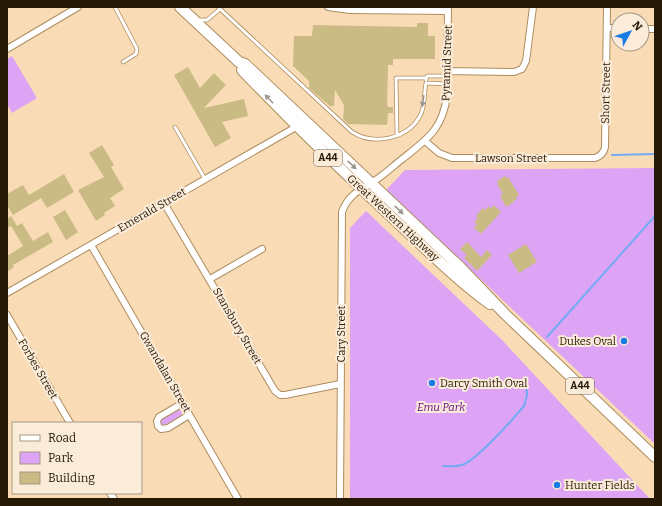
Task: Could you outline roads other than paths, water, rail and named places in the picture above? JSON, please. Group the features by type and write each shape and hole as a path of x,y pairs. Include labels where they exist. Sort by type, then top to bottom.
{"highway":[{"name":"Great Western Highway","path":"180,7 239,62 244,64 460,267 505,314 655,457"},
{"name":"Great Western Highway","path":"239,62 240,68 296,127 457,278 505,314"}],"street":[{"path":"7,49 78,7"},
{"path":"328,7 364,9 448,9"},
{"path":"447,73 520,71 526,61 533,7"},
{"name":"Short Street","path":"602,154 605,147 607,7"},
{"name":"Pyramid Street","path":"371,183 426,141 433,134 442,118 446,102 447,84 448,9"},
{"name":"Emerald Street","path":"7,293 296,127"},
{"name":"Lawson Street","path":"426,141 439,153 452,158 596,158 602,154"},
{"name":"Cary Street","path":"340,499 341,216 346,204 361,188 371,183"},
{"name":"Stansbury Street","path":"164,203 273,388 278,393 285,395 332,384 340,384"},
{"name":"Gwandalan Street","path":"91,245 238,499"},
{"path":"210,279 262,249"},
{"name":"Forbes Street","path":"7,315 69,422"},
{"path":"183,403 159,417 157,421 158,426 161,429 166,428 189,415"}],"lane":[{"path":"115,7 137,49 136,54 123,62"},
{"path":"193,19 206,21 219,8 352,132 364,138 373,139 396,136 407,130 418,120 422,112 426,77"},
{"path":"396,136 396,78 426,77 447,73"},
{"path":"426,83 447,84"},
{"path":"175,128 205,180"}],"waterway":[{"path":"612,155 655,154"},
{"path":"547,337 655,216"},
{"path":"443,466 460,466 469,462 476,456 524,406 527,395 526,383"}],"place":[{"name":"Dukes Oval","path":"624,341"},
{"name":"Darcy Smith Oval","path":"432,383"},
{"name":"Hunter Fields","path":"557,485"}],"park label":[{"name":"Emu Park","path":"441,407"}]}
